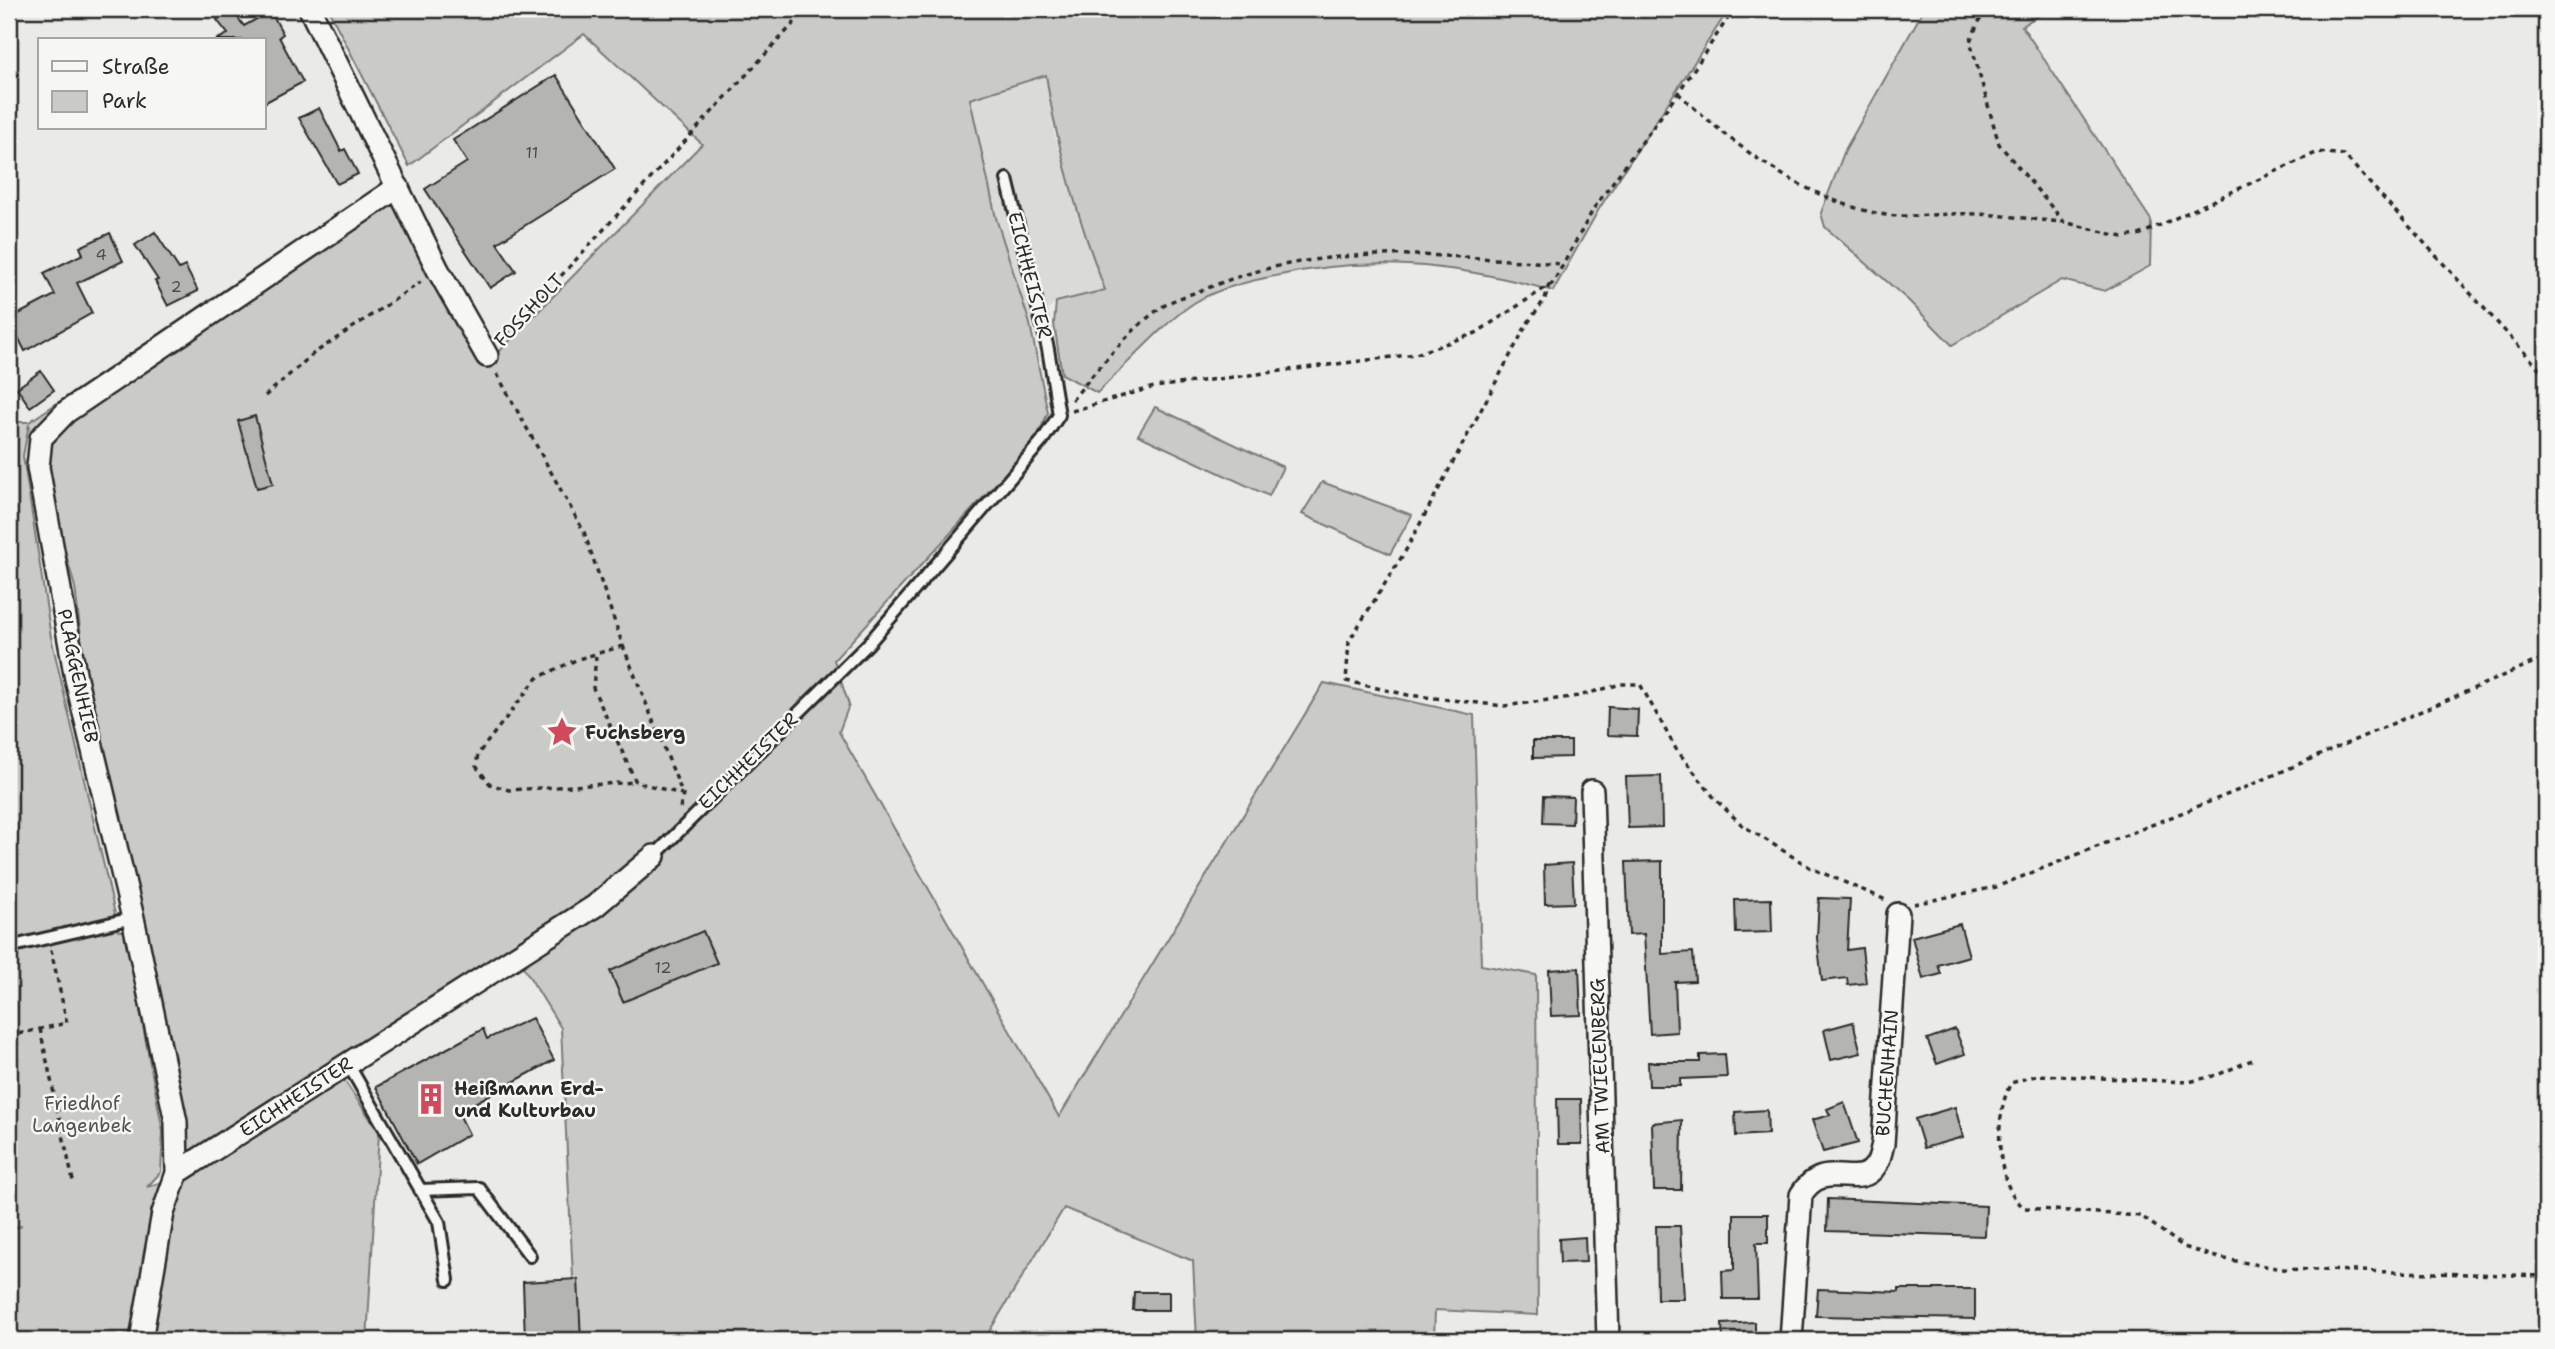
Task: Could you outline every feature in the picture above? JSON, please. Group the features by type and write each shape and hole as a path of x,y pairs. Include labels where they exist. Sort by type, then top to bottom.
{"street":[{"name":"FOSSHOLT","path":"310,9 438,270 487,356"},
{"name":"PLAGGENHIEB","path":"141,1340 163,1213 177,1173 176,1122 134,918 76,679 38,467 41,438 66,412 398,187"},
{"name":"AM TWIELENBERG","path":"1592,791 1608,1340"},
{"name":"EICHHEISTER","path":"177,1173 595,906 654,856"},
{"name":"BUCHENHAIN","path":"1791,1340 1801,1195 1809,1182 1823,1175 1861,1177 1876,1166 1883,1144 1899,910"}],"lane":[{"name":"EICHHEISTER","path":"654,856 868,644 1042,441 1059,415 1048,349 1007,179"},
{"path":"9,947 134,918"},
{"path":"348,1064 439,1222 448,1280"},
{"path":"420,1191 480,1188 530,1256"}],"path":[{"name":"FOSSHOLT","path":"487,356 807,9"},
{"path":"1734,9 1678,93 1594,208 1549,285 1545,299 1527,324 1406,550 1349,641 1346,681 1408,695 1504,706 1579,696 1620,684 1640,684 1676,749 1716,800 1742,825 1811,868 1899,910 1996,887 2244,788 2546,657"},
{"path":"1985,9 1970,41 1999,144 2064,222"},
{"path":"1678,93 1720,132 1813,192 1871,212 1916,218 1951,214 2064,222 2123,237 2177,220 2318,152 2344,155 2546,376"},
{"path":"1059,415 1111,354 1165,306 1234,277 1316,257 1410,254 1563,264"},
{"path":"265,396 313,354 438,270"},
{"path":"1059,415 1154,387 1416,354 1476,333 1549,285"},
{"path":"487,356 584,532 624,646 683,795 673,835"},
{"path":"624,646 578,659 537,678 478,754 476,766 489,784 509,790 636,782 683,795"},
{"path":"596,656 593,688 636,782"},
{"path":"9,1036 67,1023 48,937"},
{"path":"40,1029 73,1181"},
{"path":"2252,1060 2217,1075 2189,1082 2038,1075 2011,1083 2002,1099 2000,1163 2013,1200 2025,1208 2141,1216 2184,1247 2219,1258 2282,1269 2546,1276"}],"shaded area":[{"path":"1046,74 1055,136 1079,222 1106,290 1056,302 1030,324 996,218 970,99"}],"green space":[{"name":"Friedhof Langenbek","path":"328,9 1729,9 1599,209 1553,291 1482,274 1412,265 1342,266 1260,279 1221,290 1194,303 1157,334 1097,393 1062,374 1054,324 1056,302 1105,290 1070,184 1046,75 970,99 996,218 1030,324 1048,413 1035,441 834,660 849,705 839,732 1059,1117 1324,683 1474,715 1481,965 1536,975 1538,1315 1435,1310 1434,1340 1197,1340 1193,1261 1064,1208 984,1340 576,1340 561,1028 511,947 187,1154 184,1116 142,907 85,670 75,587 29,424 23,456 51,637 119,931 125,931 163,1132 161,1172 147,1187 186,1174 342,1077 379,1132 367,1340 9,1340 9,1230 22,1226 9,1227 9,404 13,422 29,422 384,183 487,364 702,144 584,34 409,166"},
{"path":"1924,9 2048,9 2022,26 2151,220 2150,266 2105,291 2062,280 1952,345 1909,301 1825,227 1821,213 1845,150"},
{"path":"1155,407 1283,467 1269,496 1138,435"},
{"path":"1322,482 1412,515 1390,554 1302,514"}],"building":[{"path":"231,9 244,26 264,15 264,9 267,14 271,12 283,34 279,37 303,82 266,102 266,38 220,38 228,34 217,20"},
{"path":"556,75 615,169 497,243 516,271 490,288 425,189 467,162 453,140"},
{"path":"319,108 341,151 345,149 358,174 337,184 299,118"},
{"path":"155,232 179,269 185,266 198,291 168,306 155,281 158,280 135,245"},
{"path":"110,233 123,261 77,283 92,313 25,351 9,319 55,295 44,273 83,254 80,247"},
{"path":"41,371 54,390 30,407 17,388"},
{"path":"255,416 273,484 257,488 238,421"},
{"path":"1608,707 1638,709 1637,736 1607,735"},
{"path":"1533,741 1571,741 1571,757 1533,758"},
{"path":"1661,776 1662,827 1628,828 1626,777"},
{"path":"1544,796 1573,797 1572,824 1543,823"},
{"path":"1662,861 1662,954 1693,952 1695,981 1675,982 1677,1032 1650,1034 1644,934 1629,935 1626,862"},
{"path":"1572,863 1574,903 1545,904 1544,865"},
{"path":"1819,898 1850,899 1847,950 1862,948 1866,983 1848,985 1847,978 1822,981 1817,938"},
{"path":"1771,899 1772,932 1736,933 1735,900"},
{"path":"1960,924 1969,956 1938,965 1941,974 1923,979 1912,937"},
{"path":"703,931 717,963 623,1002 610,971"},
{"path":"1579,968 1581,1015 1551,1016 1549,970"},
{"name":"Heißmann Erd- und Kulturbau","path":"532,1018 554,1060 458,1112 469,1134 417,1164 376,1087 483,1029 487,1039"},
{"path":"1853,1022 1861,1053 1831,1060 1824,1030"},
{"path":"1955,1029 1965,1054 1937,1064 1927,1039"},
{"path":"1725,1054 1727,1077 1680,1079 1680,1086 1649,1086 1648,1062 1700,1062 1700,1055"},
{"path":"1557,1099 1581,1099 1582,1144 1558,1144"},
{"path":"1844,1102 1858,1143 1823,1152 1812,1120 1830,1115 1827,1109"},
{"path":"1955,1107 1963,1137 1924,1148 1915,1119"},
{"path":"1767,1110 1768,1134 1736,1136 1735,1112"},
{"path":"1682,1120 1681,1190 1654,1190 1652,1123"},
{"path":"1828,1199 1986,1206 1985,1236 1827,1231"},
{"path":"1734,1214 1768,1214 1768,1243 1756,1243 1758,1299 1723,1299 1722,1271 1734,1270"},
{"path":"1656,1226 1680,1226 1684,1299 1657,1299"},
{"path":"1585,1237 1586,1262 1560,1263 1559,1239"},
{"path":"578,1279 581,1340 525,1340 523,1282"},
{"path":"1818,1289 1899,1292 1899,1289 1975,1289 1975,1319 1816,1316"},
{"path":"1134,1292 1169,1292 1169,1310 1133,1310"},
{"path":"1755,1322 1755,1340 1723,1340 1722,1324"}],"place":[{"name":"Fuchsberg","path":"562,732"},
{"name":"Heißmann Erd- und Kulturbau","path":"431,1099"}]}
